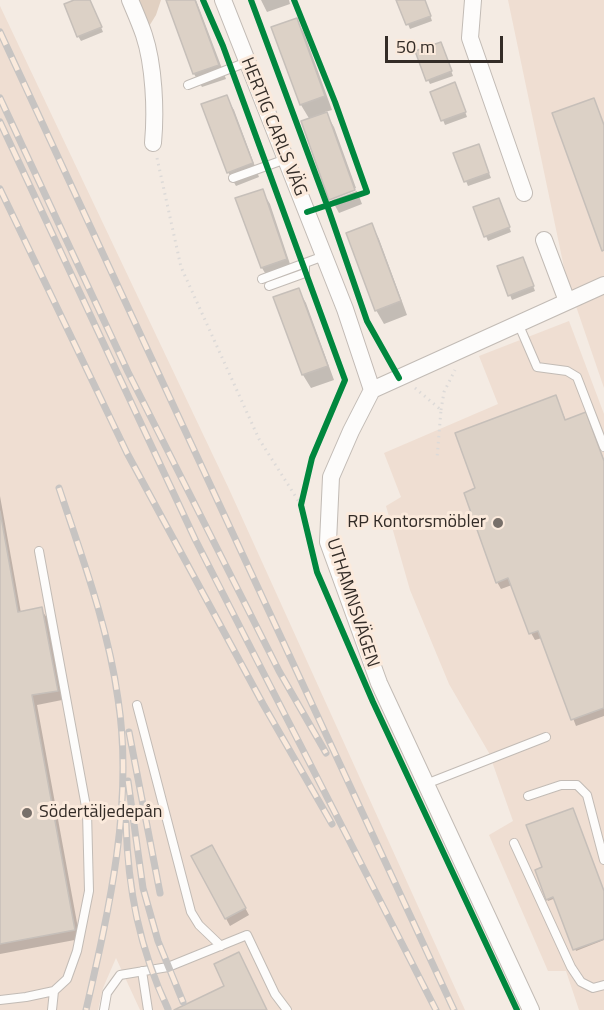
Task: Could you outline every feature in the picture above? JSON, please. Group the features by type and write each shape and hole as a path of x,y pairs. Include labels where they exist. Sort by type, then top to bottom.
{"street":[{"path":"130,0 145,36 152,79 156,120 153,143"},
{"name":"HERTIG CARLS VÄG","path":"223,0 345,309 372,390"},
{"path":"473,0 470,38 524,193"},
{"path":"544,240 567,301"},
{"path":"372,390 604,285"},
{"name":"UTHAMNSVÄGEN","path":"372,390 331,477 328,542 379,683 531,1010"}],"lane":[{"path":"188,85 247,62"},
{"path":"232,178 286,159"},
{"path":"265,283 324,256"},
{"path":"518,323 537,367 567,371 577,377 604,447"},
{"path":"0,1000 54,991 67,979 77,951 89,891 87,812 39,551"},
{"path":"137,705 191,912 199,925 221,946"},
{"path":"426,784 546,737"},
{"path":"528,796 561,784 578,784 587,795 604,860"},
{"path":"514,843 571,968 581,982 593,988 604,985"},
{"path":"104,1010 107,993 120,975 168,967 248,935 275,994 287,1010"},
{"path":"142,971 147,1010"},
{"path":"52,1010 54,991"}],"path":[{"path":"153,143 181,267 259,439 302,505"},
{"path":"399,378 441,410 437,458"},
{"path":"303,495 304,516"}],"shaded area":[{"path":"137,0 161,0 148,28"},
{"path":"508,0 604,0 604,388 566,277"},
{"path":"0,6 229,489 465,1010 140,1010 116,958 103,988 98,1010 0,1010"},
{"path":"569,321 604,414 604,1010 579,1010 566,971 548,971 489,835 513,821 489,753 449,684 410,590 386,506 401,497 384,453 498,404 479,356"}],"building":[{"path":"74,0 90,0 102,27 77,37 64,4"},
{"path":"166,0 195,0 219,65 193,74"},
{"path":"396,0 425,0 431,16 406,25"},
{"path":"297,18 325,96 300,105 271,27"},
{"path":"441,42 452,71 426,81 415,51"},
{"path":"455,82 466,112 441,121 430,92"},
{"path":"227,95 253,163 227,173 201,104"},
{"path":"594,98 604,125 604,250 602,251 552,113"},
{"path":"327,112 355,190 329,200 301,121"},
{"path":"479,144 489,173 464,182 453,153"},
{"path":"263,189 287,259 261,268 235,198"},
{"path":"499,198 510,227 484,237 473,207"},
{"path":"372,223 401,301 375,311 346,233"},
{"path":"523,257 534,286 508,296 497,266"},
{"path":"299,288 328,366 302,375 273,297"},
{"path":"556,395 565,420 586,412 604,461 604,708 571,720 538,631 529,634 508,578 496,583 464,493 475,488 455,433"},
{"name":"Södertäljedepån","path":"0,511 18,612 42,607 58,691 32,695 75,930 0,944"},
{"path":"573,808 604,891 604,939 573,950 553,897 546,900 535,870 542,867 526,825"},
{"path":"212,845 246,908 225,919 191,856"},
{"path":"239,952 267,1010 174,1010 224,986 214,964"}],"railway":[{"path":"0,32 454,1010"},
{"path":"0,98 128,372 279,671 326,753"},
{"path":"0,122 195,539 436,1010"},
{"path":"0,189 127,453 263,704 332,824"},
{"path":"59,488 108,645 114,672 122,738 123,777 117,856 86,1010"},
{"path":"129,732 160,893"},
{"path":"128,781 143,888 158,941 183,1002"},
{"path":"126,823 129,871 142,941 168,1009"}],"cycle path":[{"path":"203,0 223,46 345,380 312,458 301,505 317,572 373,702 517,1010"},
{"path":"251,0 327,205 367,321 399,378"},
{"path":"294,0 335,102 367,192 307,212"}],"place":[{"name":"RP Kontorsmöbler","path":"498,523"},
{"name":"Södertäljedepån","path":"27,813"}]}
